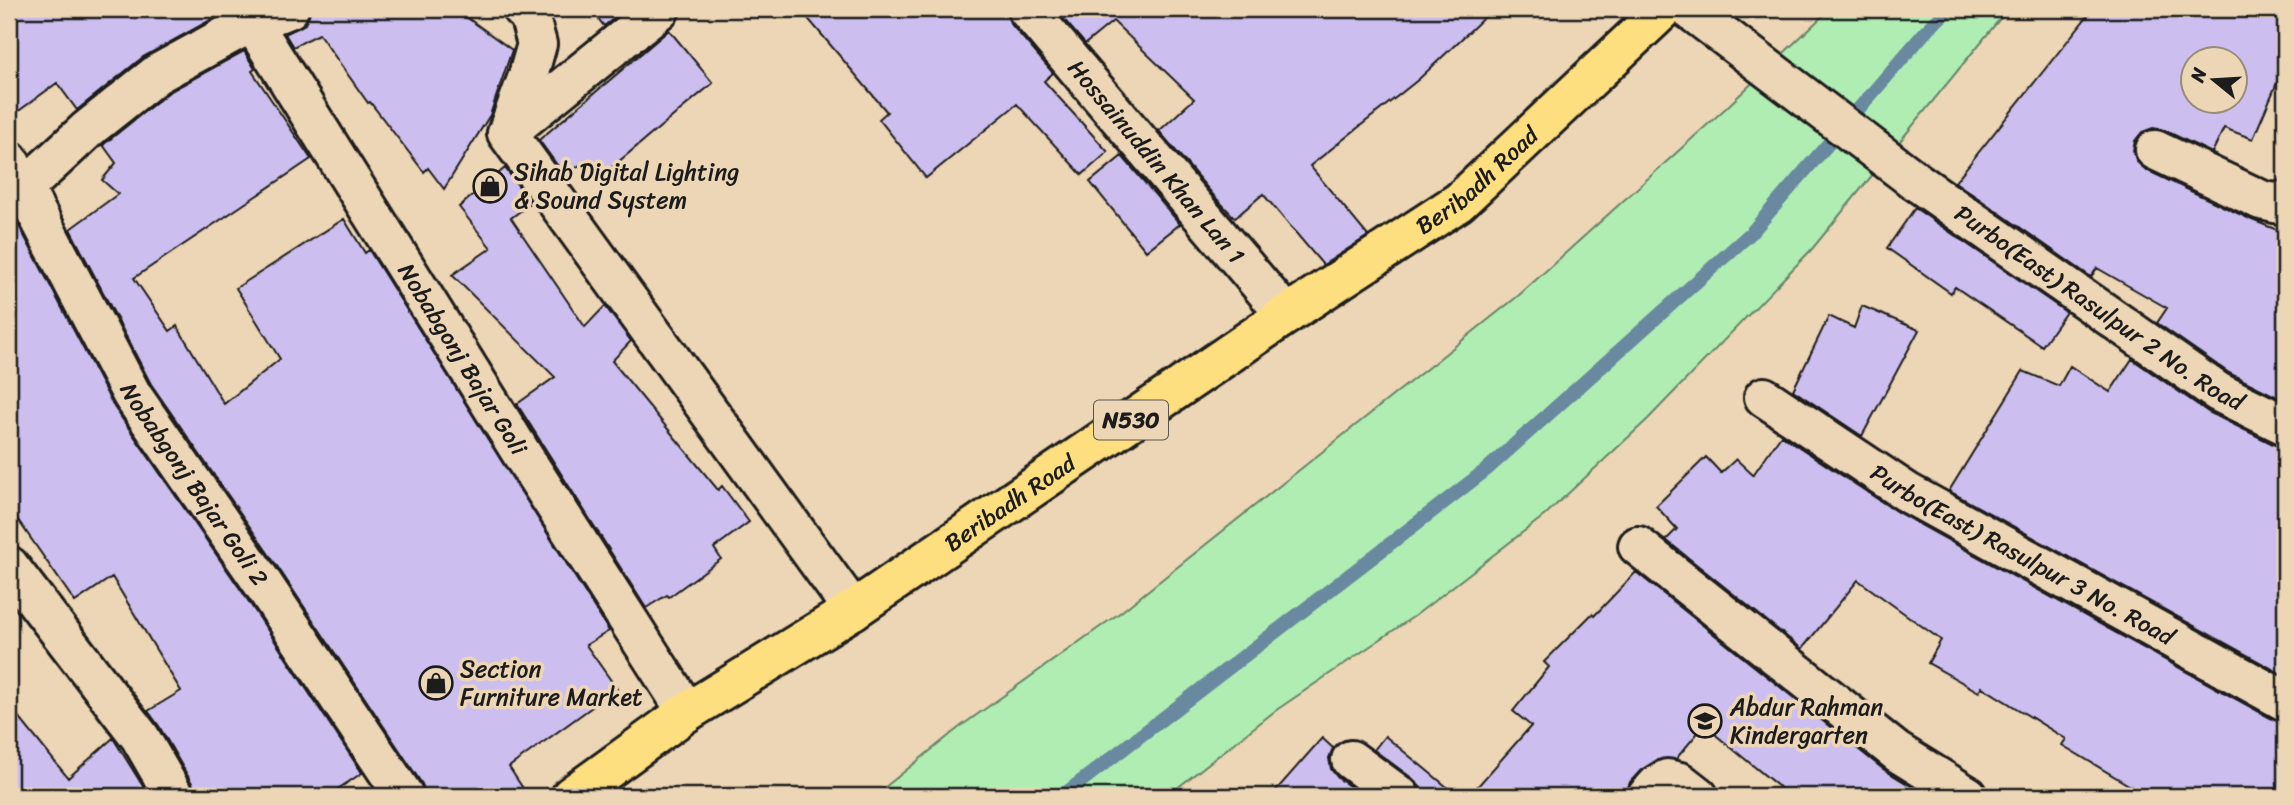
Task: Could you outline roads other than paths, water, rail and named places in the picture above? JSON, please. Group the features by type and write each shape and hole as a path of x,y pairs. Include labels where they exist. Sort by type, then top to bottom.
{"highway":[{"name":"Beribadh Road","path":"571,796 687,712 853,610 1286,315 1459,202 1664,9"}],"street":[{"path":"16,175 88,129 157,74 244,16 289,9"},
{"path":"507,133 537,44 529,15 522,9"},
{"path":"507,133 660,9"},
{"name":"Hossainuddin Khan Lan 1","path":"1027,9 1286,315"},
{"name":"Nobabgonj Bajar Goli","path":"244,16 687,712"},
{"name":"Purbo(East) Rasulpur 2 No. Road","path":"1702,19 1917,181 2218,392 2285,425"},
{"path":"507,133 853,610"},
{"path":"2155,150 2261,200 2278,204 2285,200"},
{"name":"Nobabgonj Bajar Goli 2","path":"16,175 132,395 404,796"},
{"name":"Purbo(East) Rasulpur 3 No. Road","path":"1765,397 1908,493 2285,701"},
{"path":"1638,547 1897,752 1968,796"},
{"path":"9,566 141,737 174,796"},
{"path":"1351,760 1400,796"},
{"path":"1647,796 1667,779 1680,782 1698,796"}],"waterway":[{"path":"1062,796 1486,470 1751,233 1927,30 1949,9"}],"place":[{"name":"Sihab Digital Lighting & Sound System","path":"490,186"},
{"name":"Section Furniture Market","path":"436,683"},
{"name":"Abdur Rahman Kindergarten","path":"1705,721"}]}
